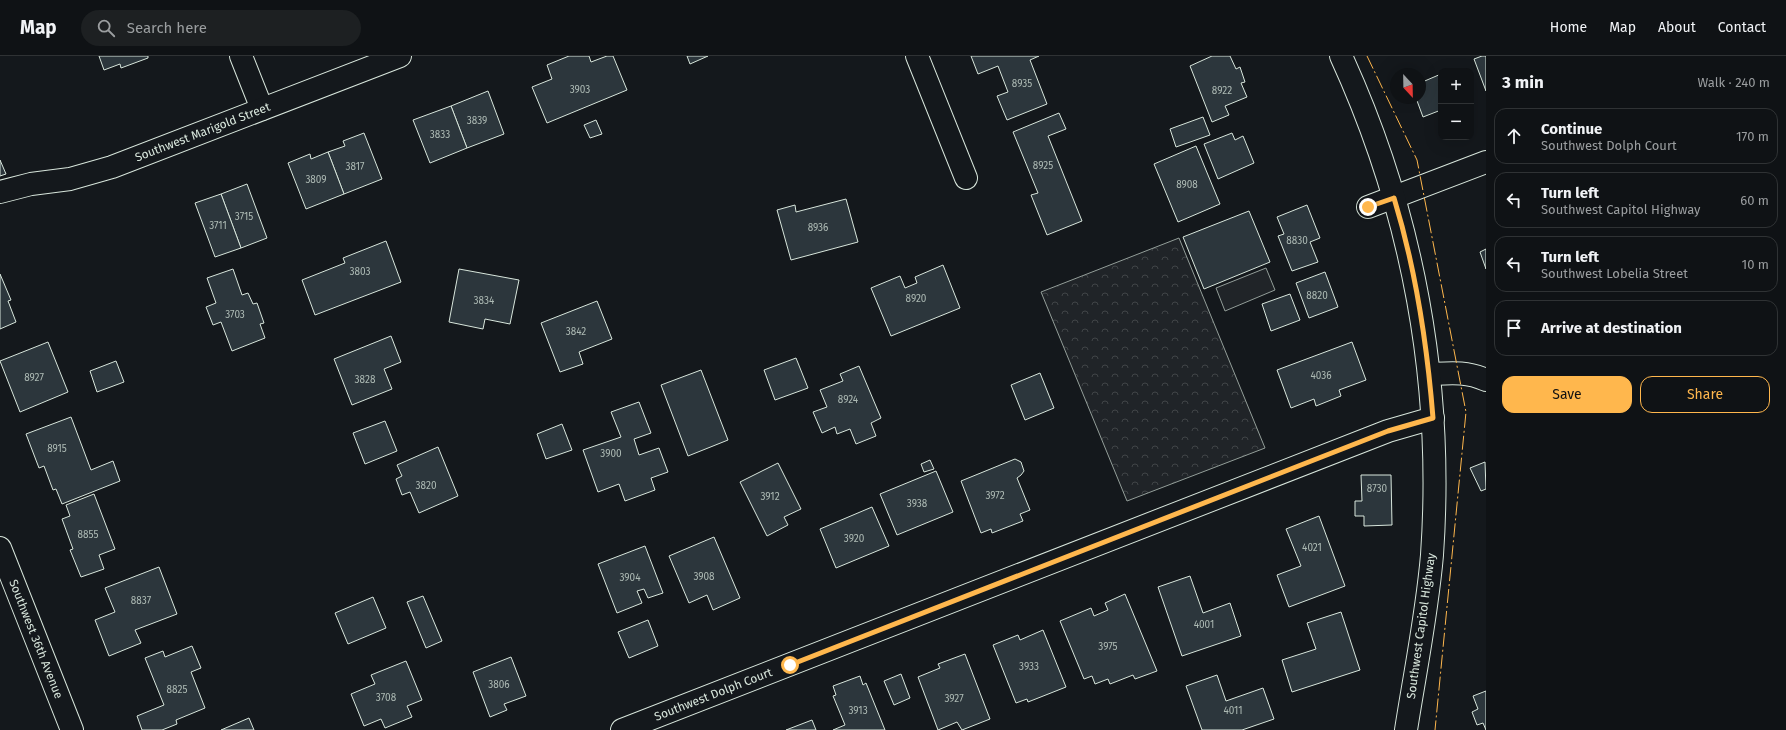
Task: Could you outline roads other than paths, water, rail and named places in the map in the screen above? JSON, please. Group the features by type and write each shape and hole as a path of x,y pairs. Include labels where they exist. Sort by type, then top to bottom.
{"street":[{"path":"241,56 262,109"},
{"name":"Southwest Marigold Street","path":"0,192 31,184 70,179 112,167 400,56"},
{"path":"917,56 966,178"},
{"name":"Southwest Capitol Highway","path":"1341,56 1368,120 1406,238 1417,291 1430,374 1435,478 1432,556 1428,596 1406,730"},
{"path":"1368,207 1486,162"},
{"path":"1430,374 1457,372 1477,376 1486,380"},
{"name":"Southwest Dolph Court","path":"622,730 1388,431 1433,418"},
{"name":"Southwest 36th Avenue","path":"0,548 72,730"}]}
